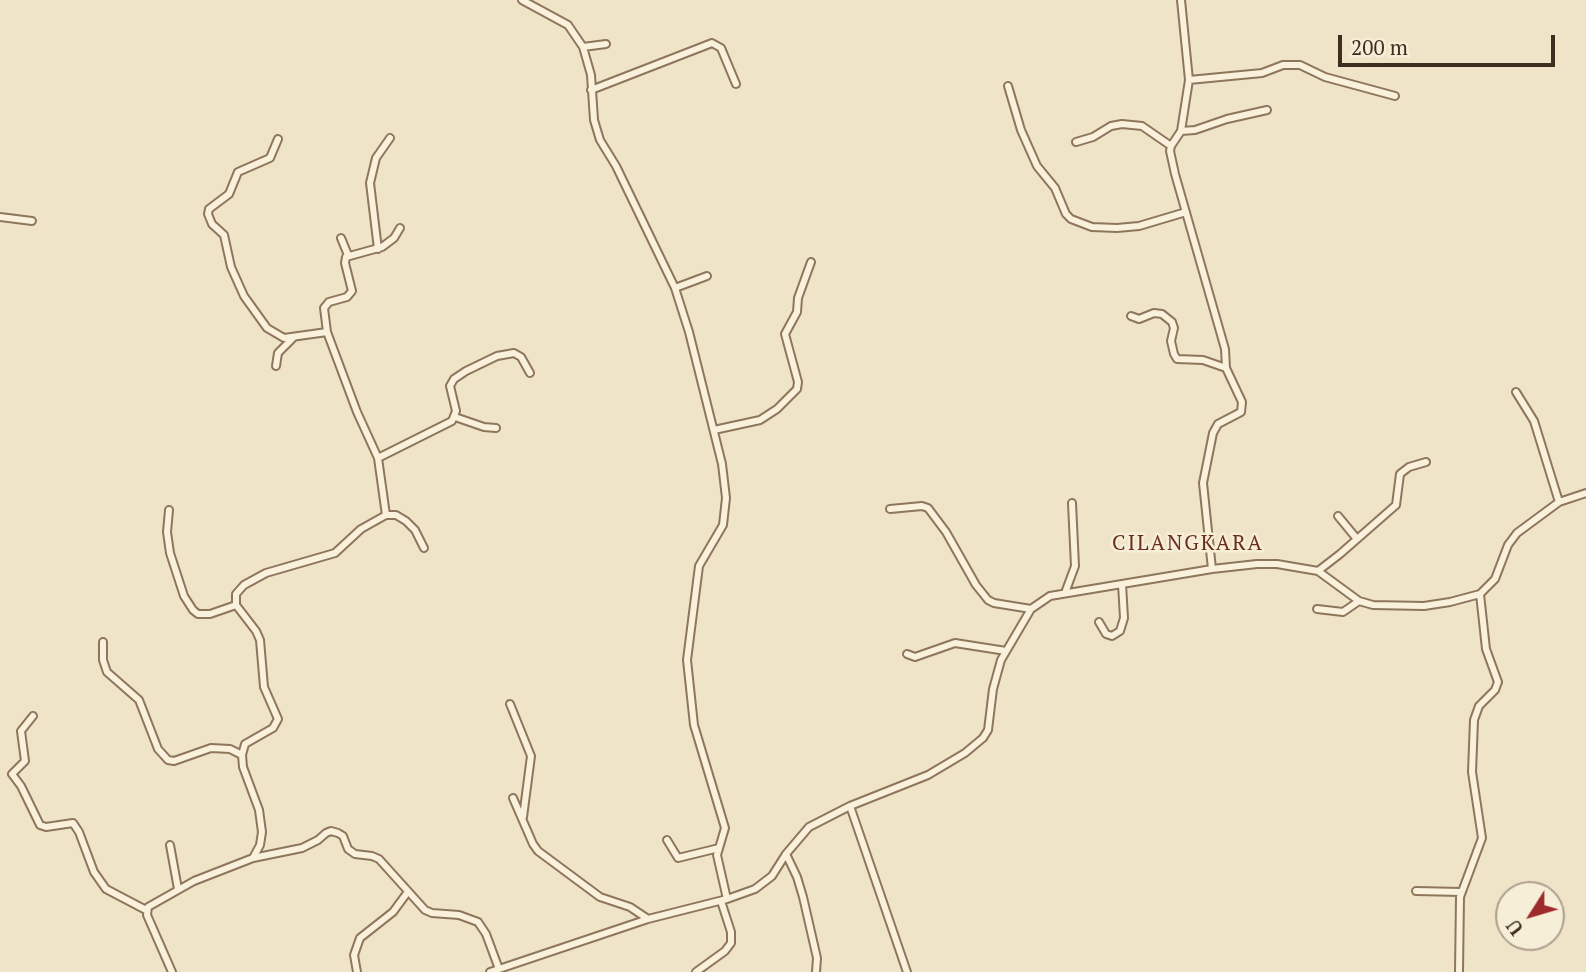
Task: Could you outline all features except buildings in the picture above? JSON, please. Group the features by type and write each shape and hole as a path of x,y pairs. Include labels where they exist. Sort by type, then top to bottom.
{"street":[{"path":"523,0 568,25 583,47 591,75 594,120 602,145 675,288 689,332 723,472 724,516 716,539 699,566 687,660 694,724 725,828 717,858 733,938 726,951 696,972"},
{"path":"1181,0 1189,80 1181,131 1171,146 1175,174 1225,349 1226,368 1240,394 1242,409 1237,415 1218,424 1213,433 1203,483 1212,569"},
{"path":"591,90 712,43 721,48 736,84"},
{"path":"583,47 606,44"},
{"path":"1189,80 1262,73 1283,65 1300,65 1325,77 1395,96"},
{"path":"1008,86 1021,130 1037,166 1055,188 1066,214 1071,219 1092,227 1117,228 1139,226 1186,212"},
{"path":"1181,131 1195,130 1267,110"},
{"path":"1076,142 1093,137 1111,126 1122,124 1142,125 1171,146"},
{"path":"378,249 370,183 376,158 390,138"},
{"path":"278,139 270,158 238,172 229,194 209,209 208,214 211,222 224,235 235,278 253,310 276,335 293,338 327,332"},
{"path":"0,217 33,221"},
{"path":"348,256 378,249 391,241 400,228"},
{"path":"341,238 348,256 345,263 352,291 345,299 325,304 327,332 357,412 378,458 386,515"},
{"path":"714,430 760,420 797,389 798,382 785,334 797,312 798,298 811,262"},
{"path":"675,288 707,276"},
{"path":"1131,316 1139,319 1154,313 1162,314 1174,328 1171,341 1177,359 1203,360 1226,368"},
{"path":"276,366 278,353 293,338"},
{"path":"378,458 452,421 456,411 450,386 454,379 466,371 497,356 514,353 522,357 530,373"},
{"path":"1516,393 1534,421 1559,502"},
{"path":"455,417 484,427 496,428"},
{"path":"1318,571 1396,505 1400,474 1409,467 1426,462"},
{"path":"490,972 648,919 724,900 755,889 768,881 809,827 850,806 928,775 965,753 983,738 988,730 993,689 1001,660 1031,610 1050,596 1212,569 1277,564 1318,571 1359,601 1392,607 1424,606 1480,594 1491,585 1508,545 1517,533 1559,502 1586,493"},
{"path":"1065,593 1076,566 1072,503"},
{"path":"890,509 922,506 928,508 988,600 1031,610"},
{"path":"169,510 167,532 170,553 184,596 193,610 198,614 210,614 236,605"},
{"path":"253,858 258,852 262,832 259,810 243,767 242,755 246,744 273,728 278,719 264,687 260,640 236,605 236,594 253,579 335,552 361,529 386,515 396,515 406,521 415,530 424,548"},
{"path":"1338,516 1357,539"},
{"path":"1099,622 1106,634 1112,636 1120,631 1124,618 1122,584"},
{"path":"1459,972 1461,892 1482,838 1472,772 1475,720 1479,706 1499,682 1486,649 1480,594"},
{"path":"1317,609 1343,612 1359,601"},
{"path":"103,642 103,660 107,672 139,699 158,749 168,760 174,761 211,748 230,749 242,755"},
{"path":"907,654 915,657 955,643 1006,651"},
{"path":"510,704 531,756 523,819"},
{"path":"33,716 21,731 25,761 12,774 21,786 40,825 46,827 73,823 94,872 106,889 146,910 172,972"},
{"path":"513,798 538,851 600,897 629,907 648,919"},
{"path":"850,806 906,972"},
{"path":"146,910 152,903 178,889 253,858 302,848 331,831 343,835 348,849 355,854 379,859 406,895 432,914 459,915 478,922 486,934 499,969"},
{"path":"667,840 678,858 719,848"},
{"path":"170,845 178,889"},
{"path":"786,854 803,897 817,958 816,972"},
{"path":"1416,891 1461,892"},
{"path":"357,972 354,954 360,939 383,921 406,895"}],"district":[{"name":"CILANGKARA","path":"1188,544"}]}
